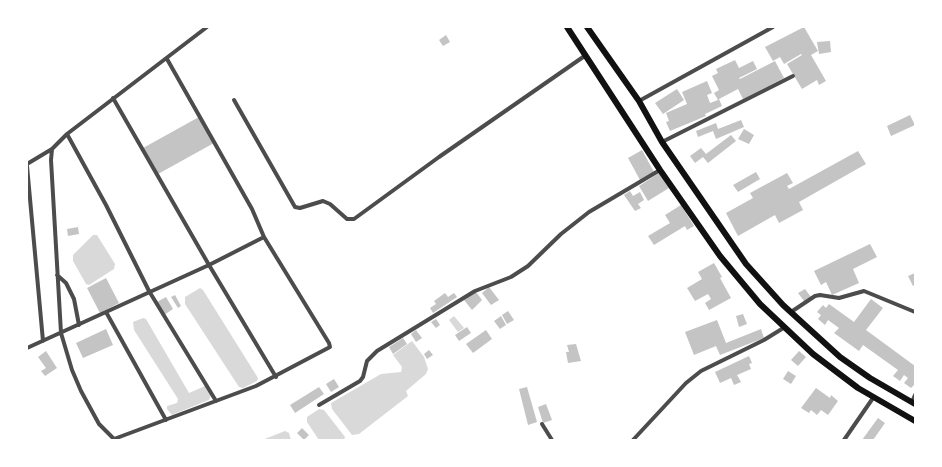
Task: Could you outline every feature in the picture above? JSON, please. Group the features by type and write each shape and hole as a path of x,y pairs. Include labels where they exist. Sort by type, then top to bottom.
{"main road":[{"path":"567,27 660,170 720,256 760,304 813,354 874,398 915,421"},
{"path":"587,27 639,100 662,142 746,264 791,312 840,357 870,378 913,403"}],"street":[{"path":"43,341 27,165 52,149 67,134 207,27"},
{"path":"639,100 772,27"},
{"path":"234,100 295,207 300,208 323,201 330,204 347,219 354,220 439,157 586,55"},
{"path":"52,149 61,333 72,370 81,391 98,424 110,437 118,438 276,377 329,349 330,345 264,237 252,209 167,59"},
{"path":"662,142 793,76"},
{"path":"113,98 209,265 276,377"},
{"path":"67,134 106,205 149,291 216,401"},
{"path":"319,405 360,381 365,372 367,361 377,351 475,291 510,277 528,266 561,234 589,212 660,170"},
{"path":"27,348 80,325 149,291 209,265 264,237"},
{"path":"57,275 66,283 74,299 80,325"},
{"path":"791,312 815,296 820,295 839,298 864,291 915,312"},
{"path":"106,312 166,420"},
{"path":"633,440 686,383 701,371 764,340 785,327"},
{"path":"913,403 915,395"},
{"path":"844,440 874,398"},
{"path":"542,424 552,440"}],"shaded area":[{"path":"93,235 97,235 115,264 114,269 89,285 86,284 73,261 73,255"},
{"path":"200,288 203,290 258,378 257,381 243,388 239,387 185,304 185,297"},
{"path":"454,316 464,328 458,332 449,320"},
{"path":"143,318 146,319 189,393 205,386 211,394 209,400 172,415 167,409 167,406 177,403 178,399 134,330 133,322"},
{"path":"412,341 424,357 428,369 426,374 406,391 408,396 359,434 352,435 332,409 331,403 381,374 401,372 402,367 393,355"},
{"path":"319,409 324,410 345,437 344,440 319,440 307,422 307,417"},
{"path":"285,431 289,433 291,440 262,440"}],"building":[{"path":"804,27 818,51 811,55 826,81 819,85 817,80 802,89 787,64 802,55 801,54 784,64 780,57 773,61 765,47"},
{"path":"446,35 450,42 443,46 439,40"},
{"path":"830,41 831,52 819,54 817,42"},
{"path":"735,60 739,68 753,61 757,69 739,78 740,79 775,61 784,78 743,99 738,89 719,99 722,106 705,114 706,116 670,131 666,122 669,121 666,113 687,104 682,92 707,81 712,93 707,95 710,103 718,100 714,93 719,90 712,76 718,73 716,69"},
{"path":"677,89 684,100 663,114 655,103"},
{"path":"910,115 915,125 891,136 887,126"},
{"path":"199,117 214,143 158,174 143,148"},
{"path":"741,120 744,127 716,139 713,131 698,137 696,131 716,123 718,129"},
{"path":"744,129 754,135 749,144 738,139"},
{"path":"731,135 736,141 708,163 703,157 695,163 690,156 701,148 706,154"},
{"path":"642,150 654,172 640,180 628,158"},
{"path":"858,151 866,164 799,202 803,210 779,223 775,215 738,236 726,213 753,198 750,193 787,173 793,183 787,186 789,189"},
{"path":"756,172 760,179 738,192 733,185"},
{"path":"659,173 669,188 648,201 639,186"},
{"path":"630,191 633,196 640,192 644,200 638,204 641,208 635,211 624,195"},
{"path":"681,205 694,226 687,230 685,226 654,245 648,236 670,223 665,215"},
{"path":"78,227 79,234 68,236 67,229"},
{"path":"870,244 877,257 853,269 859,283 832,295 826,282 821,285 814,271"},
{"path":"714,263 731,298 709,310 705,303 711,299 708,294 695,301 687,288 702,279 698,272"},
{"path":"915,273 915,285 913,286 908,276"},
{"path":"106,278 119,303 100,313 87,288"},
{"path":"489,287 499,300 491,305 482,293"},
{"path":"805,289 811,297 804,301 798,293"},
{"path":"476,292 482,300 472,310 464,300"},
{"path":"445,293 448,297 454,293 457,297 433,313 430,308 436,304 434,301"},
{"path":"175,295 181,306 178,308 171,297"},
{"path":"166,297 173,309 164,315 157,302"},
{"path":"871,299 883,308 866,330 915,366 915,384 911,388 904,383 908,378 904,375 900,381 893,376 898,370 863,345 859,351 834,333 839,328 828,320 825,325 818,319 821,315 817,312 823,305 826,308 829,304 854,322"},
{"path":"508,311 514,320 507,324 502,315"},
{"path":"743,314 747,324 739,327 736,316"},
{"path":"501,316 506,325 500,329 494,321"},
{"path":"436,319 440,325 436,328 431,322"},
{"path":"717,320 726,343 761,329 764,338 720,355 716,346 694,355 685,332"},
{"path":"467,327 471,333 459,341 455,335"},
{"path":"106,329 113,345 83,358 76,343"},
{"path":"416,330 422,338 416,342 411,334"},
{"path":"486,330 492,339 473,353 466,344"},
{"path":"403,338 407,344 393,354 389,347"},
{"path":"576,344 581,361 568,363 566,352 569,352 567,345"},
{"path":"429,350 433,355 427,359 424,354"},
{"path":"46,351 57,368 45,376 41,371 46,368 38,357"},
{"path":"799,351 806,357 798,366 791,360"},
{"path":"749,356 752,363 749,364 751,369 737,375 741,382 734,385 731,378 720,383 715,372"},
{"path":"788,371 796,376 791,384 783,379"},
{"path":"334,379 339,387 331,392 326,384"},
{"path":"319,387 324,394 295,413 290,405"},
{"path":"527,387 537,422 528,425 519,389"},
{"path":"816,388 830,398 831,395 838,401 828,415 821,410 817,415 811,410 809,413 801,408"},
{"path":"546,404 552,420 543,423 538,407"},
{"path":"878,418 885,423 873,440 862,440"},
{"path":"302,428 309,435 304,440 297,433"}]}
